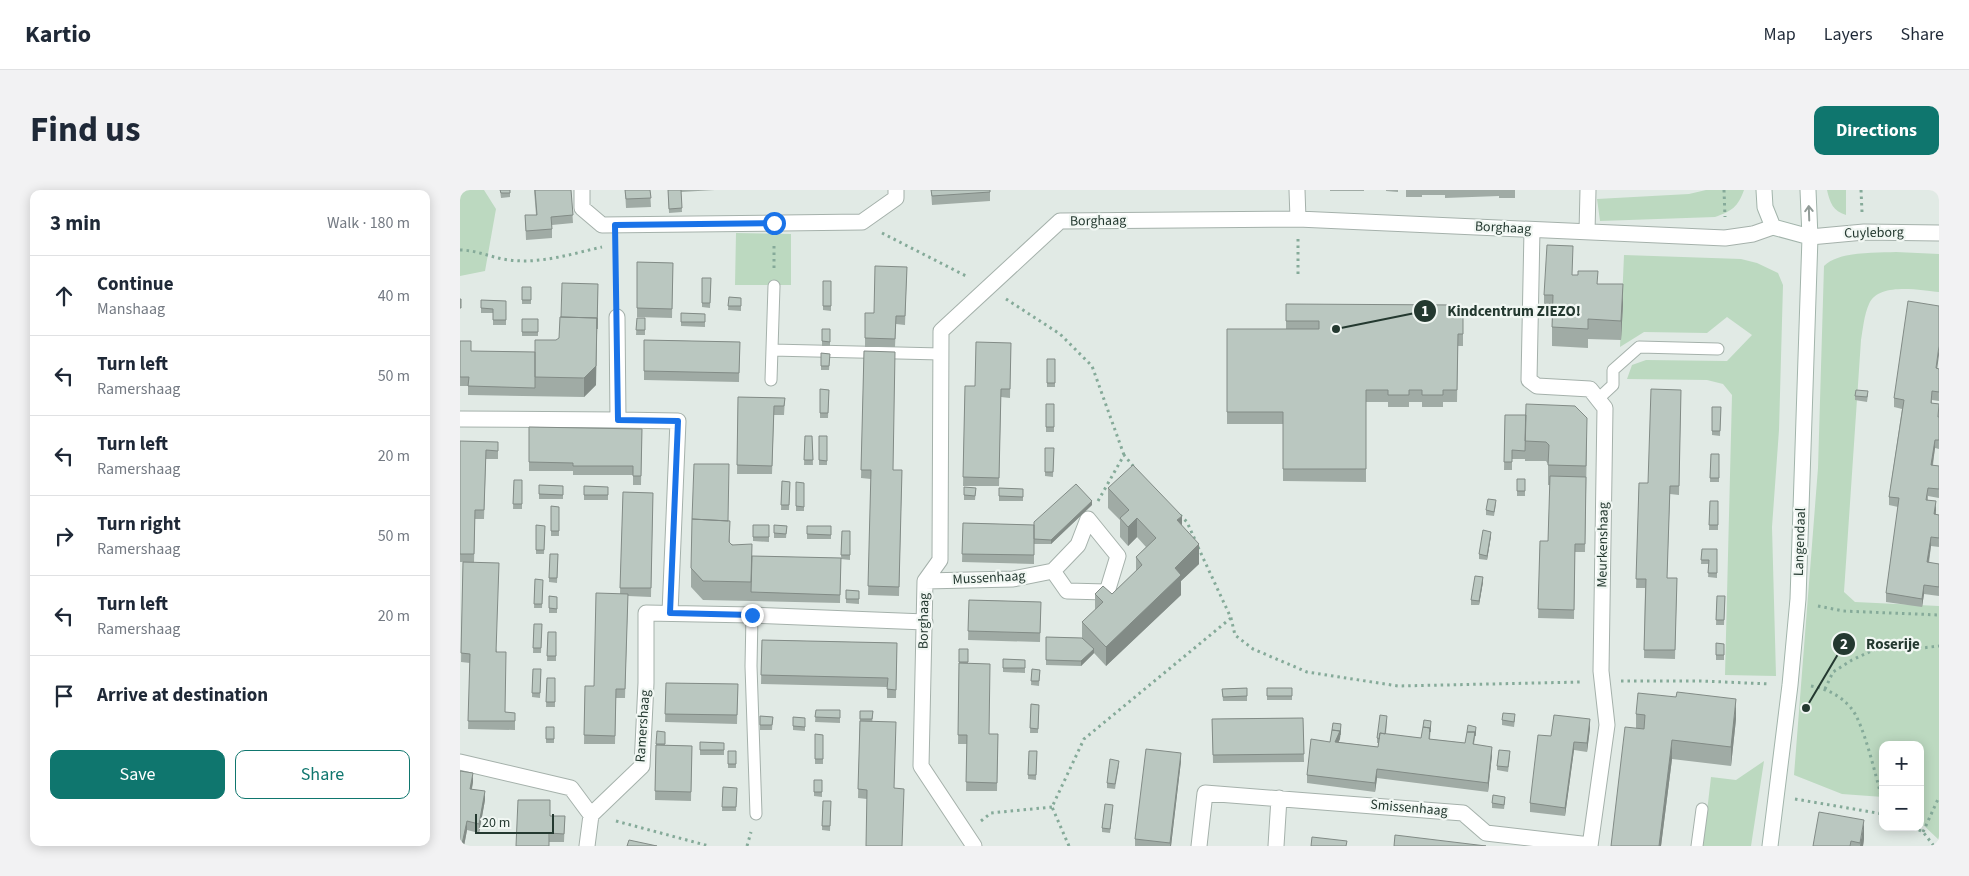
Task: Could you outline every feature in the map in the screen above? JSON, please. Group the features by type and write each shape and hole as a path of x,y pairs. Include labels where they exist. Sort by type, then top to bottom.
{"street":[{"path":"582,190 582,208 602,225 862,222 896,198 896,190"},
{"path":"1297,190 1298,219"},
{"path":"1587,232 1588,190"},
{"path":"1764,190 1765,207 1773,227 1810,237"},
{"name":"Langendaal","path":"1770,846 1790,685 1798,599 1810,237 1808,190"},
{"name":"Borghaag","path":"970,840 921,766 925,581 940,560 941,331 1060,221 1298,219 1725,238 1753,234 1773,227"},
{"path":"1532,230 1529,380 1537,386 1590,389 1601,403"},
{"name":"Cuyleborg","path":"1810,237 1864,232 1939,233"},
{"path":"617,317 618,420"},
{"name":"Meurkenshaag","path":"1601,403 1601,671 1603,681"},
{"path":"460,419 678,421 670,613"},
{"path":"1088,519 1118,556 1107,592 1067,591 1053,571 1078,545 1088,519"},
{"name":"Mussenhaag","path":"925,581 1013,579 1053,571"},
{"name":"Ramershaag","path":"591,815 642,766 646,683 646,613 925,622"},
{"name":"Smissenhaag","path":"1199,846 1205,793 1464,813 1486,832 1590,845 1607,725 1603,681"},
{"path":"460,762 571,788 591,815 587,846"},
{"path":"1276,846 1279,798"}],"lane":[{"path":"771,380 774,286"},
{"path":"1601,403 1613,385 1613,370 1639,347 1718,349"},
{"path":"772,350 941,354"},
{"path":"752,615 751,666 756,814"},
{"path":"1698,846 1702,809"}],"path":[{"path":"1724,190 1725,238"},
{"path":"1298,219 1298,277"},
{"path":"862,222 988,288 1060,334 1092,366 1124,455 1136,468"},
{"path":"774,223 774,286"},
{"path":"615,225 617,317"},
{"path":"460,250 495,258 521,261 577,254 602,247 616,247"},
{"path":"1088,519 1124,455"},
{"path":"1173,509 1187,522 1231,618 1235,635 1253,649 1307,672 1398,686 1603,681 1702,681 1790,685 1825,689 1839,696 1852,709 1863,734 1879,789"},
{"path":"1798,599 1824,608 1843,611 1939,615"},
{"path":"1069,846 1052,807 1084,739 1231,618"},
{"path":"1825,689 1833,672 1852,660 1878,648 1939,646"},
{"path":"1777,796 1879,813"},
{"path":"1934,846 1923,832 1939,797"},
{"path":"970,840 991,813 1052,807"},
{"path":"591,815 709,846"}],"green space":[{"path":"460,190 484,190 496,209 485,271 460,276"},
{"path":"1706,190 1744,190 1734,208 1715,217 1600,221 1597,199 1689,194"},
{"path":"1827,190 1846,190 1846,215 1833,206"},
{"path":"736,233 791,234 791,285 735,285"},
{"path":"1868,253 1939,254 1939,292 1911,289 1890,290 1874,297 1867,308 1861,340 1844,592 1855,602 1939,606 1939,840 1924,826 1924,741 1879,741 1879,797 1842,794 1794,775 1818,468 1824,266 1831,261 1848,255"},
{"path":"1624,255 1741,259 1757,263 1778,273 1783,285 1779,430 1772,527 1776,676 1725,675 1732,395 1723,384 1707,380 1627,379 1632,365 1646,360 1727,361 1752,335 1727,317 1707,333 1644,332 1620,347"},
{"path":"1764,761 1751,846 1703,846 1711,777 1736,780"}],"building":[{"path":"500,190 510,190 510,193 501,193"},
{"path":"535,190 571,190 573,215 551,217 552,229 526,231 525,215 537,215"},
{"path":"625,190 650,190 651,198 626,199"},
{"path":"668,190 681,190 682,208 669,209"},
{"path":"931,190 990,190 990,192 932,196"},
{"path":"1547,245 1573,246 1572,275 1578,275 1578,271 1598,271 1597,284 1623,284 1621,321 1588,319 1588,329 1552,327 1553,295 1544,295"},
{"path":"637,262 673,263 672,309 637,308"},
{"path":"875,266 907,267 905,316 896,316 895,339 865,338 865,313 874,313"},
{"path":"702,278 711,278 710,303 702,303"},
{"path":"823,281 831,281 831,306 823,306"},
{"path":"562,283 598,284 597,329 597,318 561,317"},
{"path":"522,287 531,287 531,300 522,300"},
{"path":"729,297 741,298 741,306 728,306"},
{"path":"481,300 506,301 506,320 493,320 493,309 481,308"},
{"path":"1908,301 1939,306 1939,346 1936,368 1939,369 1939,392 1932,391 1931,403 1939,404 1939,440 1935,440 1931,465 1939,466 1939,489 1928,488 1926,500 1936,501 1934,514 1939,515 1939,538 1931,537 1927,562 1939,564 1939,587 1924,585 1922,599 1886,593 1899,498 1889,497 1904,400 1894,398"},
{"path":"1286,304 1458,305 1458,313 1463,313 1463,334 1458,334 1457,390 1443,390 1443,395 1422,395 1422,390 1409,390 1409,395 1388,395 1388,390 1366,390 1366,469 1283,469 1283,412 1227,412 1227,329 1319,329 1319,321 1286,321"},
{"path":"681,313 705,314 705,322 681,322"},
{"path":"560,317 597,318 596,366 584,378 535,377 535,340 556,340 559,338"},
{"path":"637,318 645,318 645,330 636,330"},
{"path":"522,319 538,319 538,332 522,332"},
{"path":"822,329 830,329 830,342 822,341"},
{"path":"644,340 740,342 739,373 644,371"},
{"path":"460,341 471,341 471,351 535,352 535,388 468,386 469,377 460,377"},
{"path":"976,342 1011,343 1010,389 1001,389 999,478 963,477 965,386 975,386"},
{"path":"864,351 895,352 893,470 902,470 899,587 868,586 871,470 861,470"},
{"path":"821,353 830,354 829,366 821,366"},
{"path":"1047,359 1055,359 1055,383 1047,383"},
{"path":"820,389 829,390 828,413 820,413"},
{"path":"1651,389 1681,390 1679,486 1670,486 1667,578 1677,578 1675,650 1644,650 1646,579 1636,579 1639,483 1648,483"},
{"path":"1856,390 1868,391 1867,397 1855,396"},
{"path":"738,397 785,398 784,406 774,406 772,466 737,465"},
{"path":"1046,404 1054,404 1054,427 1046,427"},
{"path":"1526,404 1575,406 1587,418 1586,466 1548,465 1549,445 1546,442 1525,441"},
{"path":"1712,407 1721,407 1720,431 1712,431"},
{"path":"1505,415 1526,415 1525,451 1512,450 1512,462 1504,462"},
{"path":"529,427 642,429 641,476 633,476 633,466 573,466 573,463 529,462"},
{"path":"805,436 812,436 813,460 804,460"},
{"path":"819,436 827,436 827,461 819,460"},
{"path":"460,441 498,442 498,451 486,450 484,510 475,510 474,554 460,554"},
{"path":"1045,448 1054,448 1053,472 1045,472"},
{"path":"1711,454 1719,454 1719,478 1710,478"},
{"path":"694,464 729,464 728,521 692,519"},
{"path":"1133,465 1182,516 1177,520 1199,544 1175,568 1181,575 1106,647 1082,622 1103,602 1095,594 1103,586 1112,594 1142,565 1136,557 1156,538 1137,518 1128,527 1120,518 1129,510 1108,488"},
{"path":"1550,476 1586,477 1585,544 1575,544 1574,610 1538,609 1540,541 1548,541"},
{"path":"1517,479 1525,479 1525,491 1517,491"},
{"path":"514,480 522,480 522,504 513,504"},
{"path":"782,481 790,482 789,505 781,505"},
{"path":"796,482 804,483 804,507 796,506"},
{"path":"1076,484 1092,501 1051,540 1034,539 1034,522"},
{"path":"539,485 563,486 563,495 539,494"},
{"path":"584,486 608,487 608,495 584,495"},
{"path":"964,487 976,488 975,496 964,495"},
{"path":"999,488 1023,489 1023,497 999,496"},
{"path":"623,492 653,493 651,588 620,588"},
{"path":"1488,499 1496,500 1494,512 1486,510"},
{"path":"1710,501 1718,501 1718,525 1709,525"},
{"path":"551,506 559,507 559,531 551,531"},
{"path":"692,519 730,521 729,542 732,545 752,544 751,582 703,581 691,568"},
{"path":"963,523 1034,525 1034,555 962,554"},
{"path":"536,525 545,526 544,550 536,550"},
{"path":"753,525 769,525 769,537 753,537"},
{"path":"774,525 787,526 786,534 774,533"},
{"path":"807,526 831,526 831,535 807,534"},
{"path":"1483,530 1491,532 1487,556 1479,554"},
{"path":"842,531 850,531 850,555 841,555"},
{"path":"1702,549 1717,549 1717,573 1708,573 1709,560 1701,560"},
{"path":"550,554 558,554 557,578 549,578"},
{"path":"752,556 841,558 840,595 751,592"},
{"path":"463,562 499,563 496,652 506,652 505,712 515,713 515,721 468,721 470,654 461,653"},
{"path":"1475,576 1483,577 1479,601 1471,600"},
{"path":"535,579 543,580 542,604 534,604"},
{"path":"846,590 859,591 859,599 846,599"},
{"path":"596,593 628,594 625,689 616,689 615,736 584,735 585,686 594,686"},
{"path":"549,596 557,597 557,609 549,608"},
{"path":"1717,596 1725,596 1724,620 1716,620"},
{"path":"969,600 1041,602 1040,633 968,631"},
{"path":"534,624 542,624 541,648 533,648"},
{"path":"548,632 556,632 556,656 547,656"},
{"path":"1046,637 1082,638 1094,649 1081,661 1046,660"},
{"path":"762,640 897,643 896,690 887,689 888,678 761,675"},
{"path":"1716,643 1724,644 1724,655 1716,655"},
{"path":"959,649 968,649 968,662 959,662"},
{"path":"1003,659 1025,660 1025,668 1003,668"},
{"path":"959,663 990,664 989,734 998,734 997,783 966,782 967,735 958,735"},
{"path":"533,669 541,669 540,693 532,693"},
{"path":"1032,669 1040,670 1039,681 1031,681"},
{"path":"547,678 555,678 555,702 546,702"},
{"path":"666,683 738,684 737,715 665,714"},
{"path":"1247,688 1247,696 1223,697 1222,689"},
{"path":"1267,688 1292,688 1292,696 1267,696"},
{"path":"1677,692 1736,699 1731,747 1672,740 1659,846 1611,846 1625,727 1644,729 1645,715 1636,714 1638,693 1676,697"},
{"path":"1031,704 1039,705 1038,729 1030,728"},
{"path":"816,710 840,710 840,718 815,717"},
{"path":"860,711 873,711 872,719 860,719"},
{"path":"1503,713 1515,714 1514,722 1502,720"},
{"path":"1380,715 1387,716 1385,734 1380,733 1379,739 1377,738"},
{"path":"1554,715 1590,719 1587,743 1574,742 1565,808 1530,803 1538,735 1551,736"},
{"path":"760,716 773,717 772,725 760,725"},
{"path":"793,717 805,718 805,727 793,726"},
{"path":"1303,718 1304,754 1213,755 1212,719"},
{"path":"1424,720 1431,721 1430,732 1430,728 1423,727"},
{"path":"860,721 896,722 894,788 904,789 902,846 866,846 867,790 858,789"},
{"path":"1333,723 1341,724 1340,735 1340,731 1332,730"},
{"path":"1468,725 1476,727 1475,736 1475,732 1467,732"},
{"path":"546,727 554,727 554,739 546,739"},
{"path":"1423,727 1430,728 1429,739 1465,743 1467,732 1475,732 1473,744 1492,747 1488,783 1377,769 1375,783 1307,775 1311,739 1330,742 1332,730 1340,731 1335,742 1378,747 1380,733 1421,738"},
{"path":"657,731 665,732 665,744 656,744"},
{"path":"815,734 823,735 823,759 815,759"},
{"path":"700,742 724,743 724,750 700,750"},
{"path":"656,745 692,746 691,792 655,791"},
{"path":"1146,749 1181,753 1170,843 1135,839"},
{"path":"1499,750 1510,751 1508,767 1497,766"},
{"path":"728,751 736,751 736,764 728,764"},
{"path":"1029,751 1037,751 1036,775 1028,775"},
{"path":"1110,759 1119,761 1115,784 1107,783"},
{"path":"460,771 473,773 470,789 485,791 479,824 467,821 462,844 460,844"},
{"path":"814,780 822,780 822,792 814,792"},
{"path":"723,787 737,788 736,807 722,807"},
{"path":"1493,795 1505,797 1504,805 1492,803"},
{"path":"518,800 550,800 550,816 565,816 564,834 549,833 549,846 516,846"},
{"path":"823,801 831,801 830,826 822,826"},
{"path":"1105,804 1113,805 1110,829 1102,828"},
{"path":"1819,812 1864,820 1860,843 1851,841 1850,846 1813,846"},
{"path":"1395,835 1486,846 1394,846"},
{"path":"1312,837 1347,841 1346,846 1311,846"},
{"path":"629,840 657,846 627,846"}],"place":[{"name":"Kindcentrum ZIEZO!","path":"1336,329"},
{"name":"Roserije","path":"1806,708"}],"route":[{"path":"752,615 670,613 678,421 618,420 615,225 774,223"}]}
